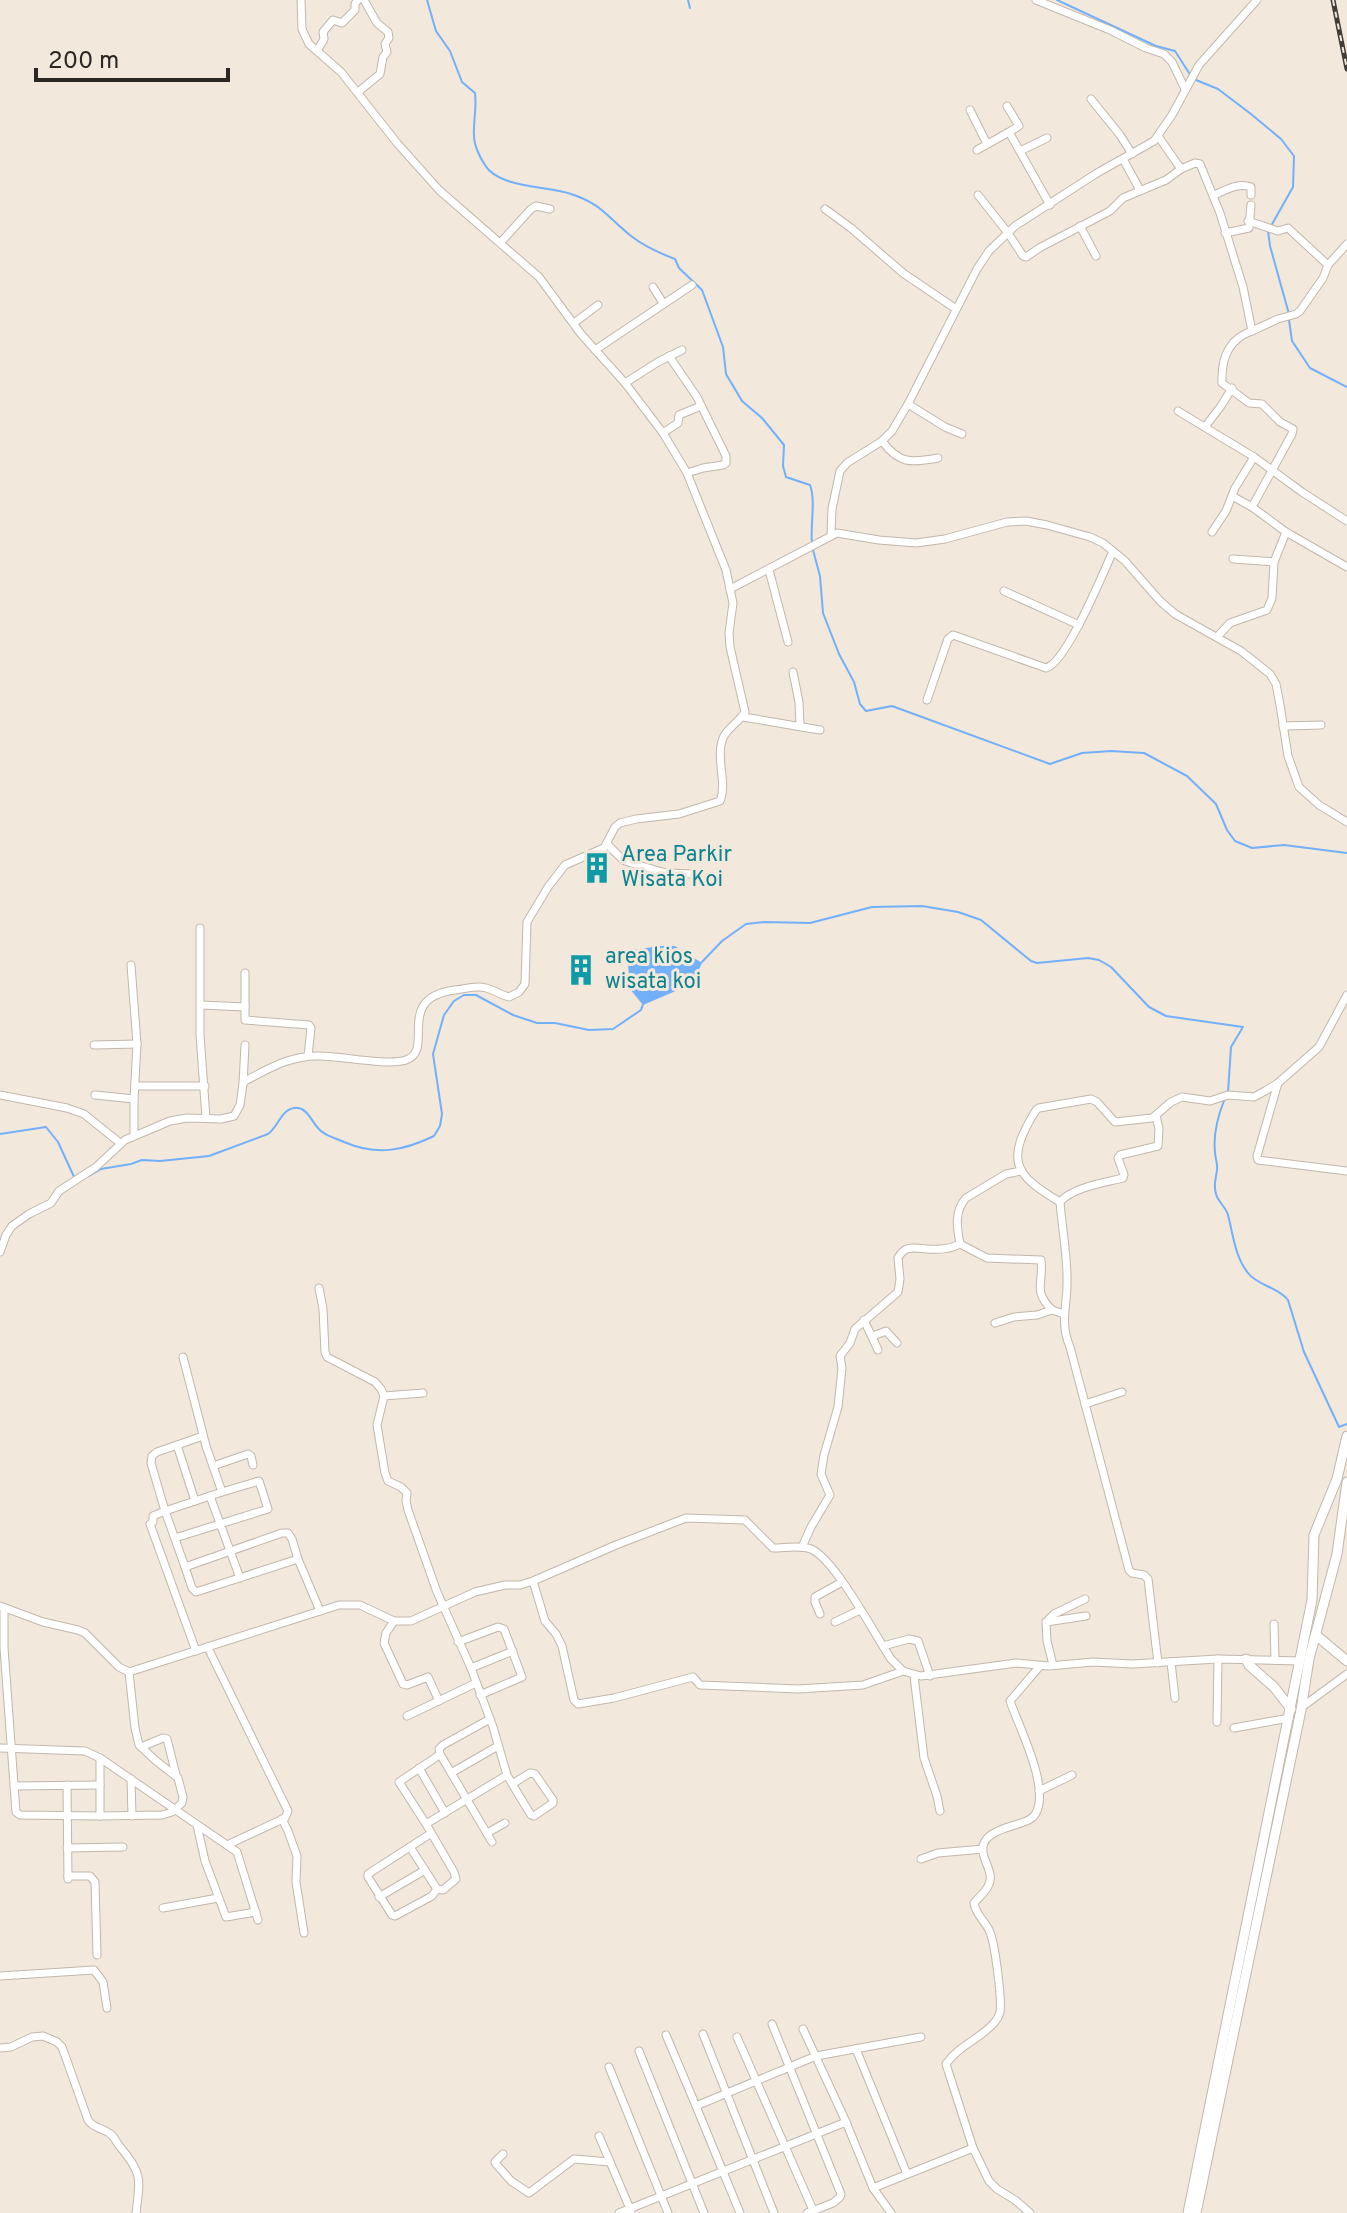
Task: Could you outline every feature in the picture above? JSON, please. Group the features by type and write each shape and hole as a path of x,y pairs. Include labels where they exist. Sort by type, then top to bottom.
{"main road":[{"path":"1196,2213 1312,1600 1314,1535 1337,1479 1347,1436"},
{"path":"1188,2213 1270,1834 1302,1707 1309,1659 1337,1554 1347,1482"},
{"path":"1316,1635 1347,1661"},
{"path":"1246,1659 1274,1687 1290,1714"}],"street":[{"path":"243,1084 281,1062 308,1056 404,1061 418,1050 419,1013 435,996 448,991 481,987 509,997 519,992 525,984 525,931 530,916 565,865 601,850 620,823 666,817 720,801 723,796 723,738 743,717 745,706 730,647 733,603 720,554 687,473 663,433 539,277 439,190 333,63 309,44 303,35 301,0"},
{"path":"317,51 324,39 323,32 331,21 345,22 355,10 358,0"},
{"path":"358,92 380,74 390,35 377,23 364,0"},
{"path":"1036,0 1164,54 1172,62 1185,89"},
{"path":"831,535 832,509 840,471 892,431 984,258 1025,220 1086,180 1152,143 1199,65 1254,1"},
{"path":"1091,99 1132,154"},
{"path":"977,150 1019,126 1007,106"},
{"path":"970,110 987,144"},
{"path":"1009,132 1050,205"},
{"path":"1158,136 1181,169"},
{"path":"1020,151 1047,138"},
{"path":"1123,159 1140,190"},
{"path":"978,195 1026,257 1110,211 1123,198 1166,180 1181,169 1200,164 1214,195 1243,287 1252,331"},
{"path":"1214,195 1246,185 1251,187 1251,195"},
{"path":"1225,233 1247,229 1251,205"},
{"path":"501,242 533,207 550,209"},
{"path":"825,209 903,273 956,309"},
{"path":"1248,221 1278,231 1288,228 1328,265"},
{"path":"1080,226 1096,256"},
{"path":"1252,507 1274,471 1293,429 1280,422 1262,404 1249,403 1225,385 1221,380 1225,355 1242,335 1296,314 1323,278 1328,265 1347,244"},
{"path":"595,350 692,285"},
{"path":"653,287 663,303"},
{"path":"574,323 598,305"},
{"path":"625,383 682,350"},
{"path":"669,356 701,406 726,463 687,473"},
{"path":"1205,427 1232,388"},
{"path":"908,404 962,434"},
{"path":"663,433 678,423 679,415 701,406"},
{"path":"1178,411 1254,457 1347,521"},
{"path":"882,441 901,459 920,462 938,458"},
{"path":"1212,532 1254,457"},
{"path":"1232,496 1347,567"},
{"path":"730,589 831,535 844,533 916,543 945,539 1007,522 1026,521 1090,537 1125,561 1175,614 1252,659 1270,674 1276,684 1288,756 1299,787 1319,805 1347,822"},
{"path":"1217,637 1230,623 1266,612 1272,598 1274,562 1286,532"},
{"path":"927,700 950,636 959,636 1050,668 1079,625 1113,551"},
{"path":"1233,559 1274,562"},
{"path":"769,570 788,642"},
{"path":"1004,591 1079,625"},
{"path":"793,672 800,726"},
{"path":"743,717 820,730"},
{"path":"1283,726 1321,725"},
{"path":"607,844 628,862 666,873 693,874"},
{"path":"200,928 200,1035 206,1118"},
{"path":"131,965 137,1044 134,1136"},
{"path":"245,973 247,1022 309,1025 308,1056"},
{"path":"1060,1202 1031,1183 1021,1171 1017,1158 1020,1139 1039,1108 1091,1099 1115,1122 1152,1118 1177,1099 1190,1097 1210,1101 1225,1096 1254,1097 1278,1083 1319,1047 1347,995"},
{"path":"201,1005 245,1007"},
{"path":"94,1045 137,1044"},
{"path":"0,1252 12,1226 51,1203 59,1191 96,1167 120,1143 170,1121 234,1116 240,1105 245,1045"},
{"path":"1278,1083 1269,1107 1258,1160 1347,1171"},
{"path":"136,1086 205,1086"},
{"path":"0,1095 84,1114 120,1143"},
{"path":"95,1095 134,1099"},
{"path":"1156,1115 1158,1146 1120,1155 1123,1178 1075,1192 1060,1202 1067,1271 1064,1331 1129,1570 1148,1579 1158,1663"},
{"path":"960,1244 957,1220 966,1198 1006,1174 1021,1171"},
{"path":"802,1547 830,1495 821,1474 838,1407 842,1368 840,1356 850,1343 854,1330 898,1292 898,1258 904,1250 917,1247 948,1248 960,1244 987,1258 1041,1260 1041,1299 1052,1310 1064,1314"},
{"path":"319,1288 327,1357 375,1382 384,1396 377,1425 381,1462 388,1481 407,1493 408,1510 443,1606 471,1668 507,1775 512,1784 532,1816 553,1803 535,1774 530,1773 512,1784"},
{"path":"995,1323 1052,1310"},
{"path":"864,1320 878,1350"},
{"path":"873,1336 886,1331 897,1343"},
{"path":"183,1357 203,1436 222,1492"},
{"path":"1085,1404 1122,1392"},
{"path":"384,1396 423,1393"},
{"path":"203,1436 152,1456 154,1477 192,1588 196,1592 298,1559"},
{"path":"177,1445 195,1501"},
{"path":"213,1466 245,1454 251,1456 253,1465"},
{"path":"175,1538 266,1510 268,1506 259,1481 165,1511 153,1516 150,1524 196,1651"},
{"path":"210,1496 240,1578"},
{"path":"141,1747 167,1739 183,1797 182,1803 170,1813 68,1816 20,1815 15,1811 11,1748 4,1718 2,1607 85,1633 119,1667 129,1672 339,1605 360,1605 394,1621 411,1621 475,1592 533,1581 686,1518 745,1520 773,1548 802,1547 815,1552 832,1566 891,1659 903,1671 914,1676 1016,1663 1040,1666 1218,1659 1300,1661"},
{"path":"185,1567 284,1533 292,1539 320,1611"},
{"path":"533,1581 545,1621 560,1642 577,1704 614,1698 693,1677 700,1685 798,1689 863,1685 903,1671"},
{"path":"820,1614 815,1597 842,1582"},
{"path":"1053,1665 1046,1622 1054,1614 1085,1599"},
{"path":"835,1622 860,1610"},
{"path":"1046,1622 1086,1616"},
{"path":"394,1621 384,1643 403,1684 428,1677 439,1701"},
{"path":"1274,1624 1275,1660"},
{"path":"458,1642 499,1627 504,1629 521,1670 521,1678 480,1695"},
{"path":"883,1646 909,1639 918,1641 930,1676"},
{"path":"208,1648 288,1814 227,1845"},
{"path":"471,1668 513,1651"},
{"path":"1217,1722 1218,1659"},
{"path":"1171,1662 1175,1698"},
{"path":"1026,2212 991,2184 973,2148 946,2064 954,2054 993,2024 999,2015 992,1940 974,1903 989,1886 991,1879 982,1845 990,1835 1029,1820 1035,1814 1039,1791 1030,1751 1010,1701 1040,1666"},
{"path":"129,1672 135,1728 141,1747 176,1775"},
{"path":"1302,1707 1347,1674"},
{"path":"914,1676 924,1758 940,1811"},
{"path":"407,1716 476,1683"},
{"path":"1234,1728 1290,1714"},
{"path":"490,1719 439,1749 492,1842"},
{"path":"451,1773 498,1746"},
{"path":"0,1748 85,1751 100,1758 238,1853 257,1916 227,1918 205,1861 197,1825"},
{"path":"410,1847 437,1889 443,1890 450,1885 456,1876 399,1782 440,1754"},
{"path":"100,1758 100,1816"},
{"path":"419,1768 445,1813"},
{"path":"426,1824 507,1775"},
{"path":"1039,1791 1072,1775"},
{"path":"131,1779 132,1816"},
{"path":"67,1785 68,1879 90,1876 95,1882 97,1955"},
{"path":"14,1786 100,1785"},
{"path":"282,1819 297,1856 296,1882 304,1933"},
{"path":"487,1833 505,1823"},
{"path":"430,1834 368,1874 368,1877 390,1914 395,1916 432,1896 437,1889"},
{"path":"67,1848 123,1847"},
{"path":"921,1859 938,1853 983,1849"},
{"path":"379,1897 425,1870"},
{"path":"163,1908 218,1898"},
{"path":"0,1976 94,1970 103,1982 107,2008"},
{"path":"737,2037 810,2212 833,2203 841,2194 772,2024"},
{"path":"803,2029 873,2188 891,2213"},
{"path":"703,2034 774,2213"},
{"path":"666,2035 740,2213"},
{"path":"0,2048 11,2047 32,2037 48,2037 60,2044 88,2120 113,2136 133,2163 139,2184 136,2213"},
{"path":"696,2106 816,2056 921,2037"},
{"path":"856,2049 907,2174"},
{"path":"639,2051 704,2213"},
{"path":"609,2067 668,2213"},
{"path":"619,2213 631,2211 846,2122"},
{"path":"599,2136 631,2211"},
{"path":"873,2188 973,2148"},
{"path":"503,2154 496,2164 511,2181 529,2193 574,2159 610,2162"}],"water":[{"path":"675,946 702,963 692,984 643,1005 630,989 627,951"}],"waterway":[{"path":"427,0 436,31 450,51 462,82 475,93 475,143 491,173 512,182 561,191 590,202 636,240 675,259 679,268 702,290 723,347 726,374 742,401 762,418 784,445 786,477 810,485 813,498 812,544"},
{"path":"688,0 690,8"},
{"path":"1057,0 1156,46 1175,51 1191,76"},
{"path":"1196,80 1218,89 1251,114 1281,139 1294,156 1293,187 1271,226"},
{"path":"1268,231 1289,314"},
{"path":"1289,320 1292,341 1310,368 1347,387"},
{"path":"813,550 820,576 823,613 854,682 860,704 866,711 892,706 1050,764 1082,753 1144,753 1187,776 1216,804 1235,841 1252,848 1284,845 1347,853"},
{"path":"702,962 722,941 746,924 810,923 872,907 922,906 958,912 981,920 1031,961 1099,960 1111,967 1149,1007 1166,1016 1243,1027 1231,1047 1228,1092"},
{"path":"89,1176 101,1169 142,1160 209,1156 268,1134 286,1112 294,1108 303,1110 324,1133 356,1146 390,1150 412,1145 434,1136 440,1126 442,1114 433,1054 444,1015 454,1001 464,995 476,995 513,1015 537,1023 555,1023 589,1030 613,1029 641,1010 643,1004"},
{"path":"1225,1098 1215,1138 1215,1187 1217,1197 1226,1209 1237,1253 1252,1277 1288,1300 1304,1352 1339,1427 1347,1424"},
{"path":"0,1134 46,1127 58,1142 75,1179"}],"railway":[{"path":"1333,0 1347,69"}],"place":[{"name":"Area Parkir Wisata Koi","path":"597,868"},
{"name":"area kios wisata koi","path":"581,970"}]}
